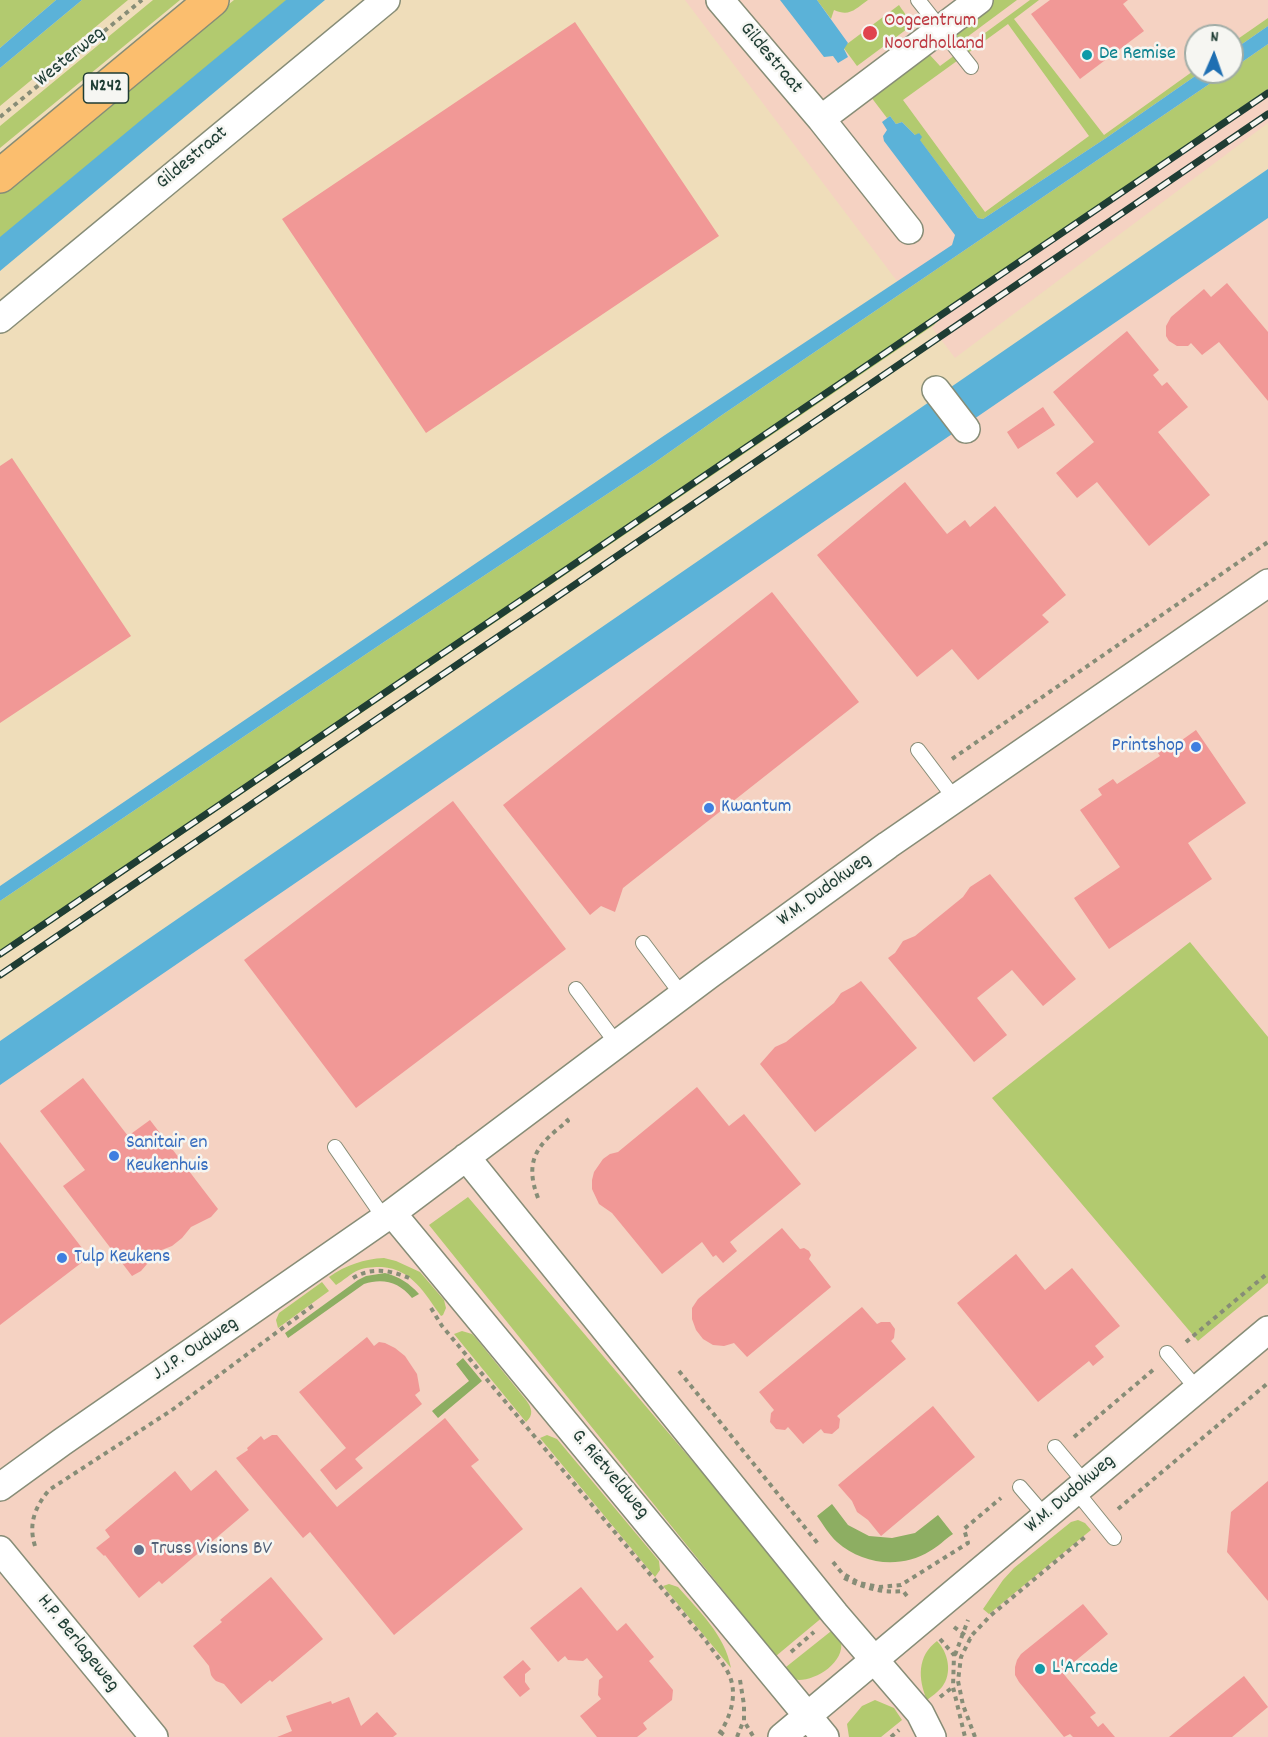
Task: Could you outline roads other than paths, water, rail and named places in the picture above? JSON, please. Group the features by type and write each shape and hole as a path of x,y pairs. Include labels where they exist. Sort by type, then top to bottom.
{"main road":[{"name":"N242","path":"0,176 212,0"}],"street":[{"name":"Gildestraat","path":"0,319 386,0"},
{"name":"Gildestraat","path":"720,0 821,119 909,230"},
{"path":"821,119 979,0"},
{"path":"936,390 966,429"},
{"name":"W.M. Dudokweg","path":"388,1216 682,995 888,845 1268,582"},
{"path":"466,1157 835,1614 920,1713 932,1737"},
{"name":"J.J.P. Oudweg","path":"0,1487 388,1216"},
{"name":"G. Rietveldweg","path":"388,1216 825,1737"},
{"name":"W.M. Dudokweg","path":"782,1737 1268,1330"},
{"name":"H.P. Berlageweg","path":"0,1550 154,1737"}],"lane":[{"path":"918,0 970,67"},
{"path":"918,750 955,799"},
{"path":"644,943 682,995"},
{"path":"576,989 617,1044"},
{"path":"335,1147 388,1216"},
{"path":"1168,1354 1197,1389"},
{"path":"1057,1449 1102,1523 1114,1538"},
{"path":"1014,1489 1045,1516"}],"water":[{"path":"56,0 82,0 0,68 0,48"},
{"path":"286,0 325,0 0,271 0,237"},
{"path":"780,0 817,0 848,43 844,49 848,57 838,63 833,56 824,57"},
{"path":"1268,26 1268,44 1244,61 1244,43"},
{"path":"1184,84 1209,84 654,463 0,901 0,886 665,435 952,245 955,235 884,141 883,136 887,130 882,122 890,116 896,124 902,122 915,135 919,133 922,137 920,140 978,218 983,219"},
{"path":"1268,169 1268,218 0,1085 0,1041"}],"railway":[{"path":"0,954 1268,93"},
{"path":"0,975 1268,114"}],"place":[{"name":"Oogcentrum Noordholland","path":"870,33"},
{"name":"De Remise","path":"1087,55"},
{"name":"Printshop","path":"1196,747"},
{"name":"Kwantum","path":"709,808"},
{"name":"Sanitair en Keukenhuis","path":"114,1156"},
{"name":"Tulp Keukens","path":"62,1258"},
{"name":"Truss Visions BV","path":"139,1550"},
{"name":"L'Arcade","path":"1040,1669"}]}
